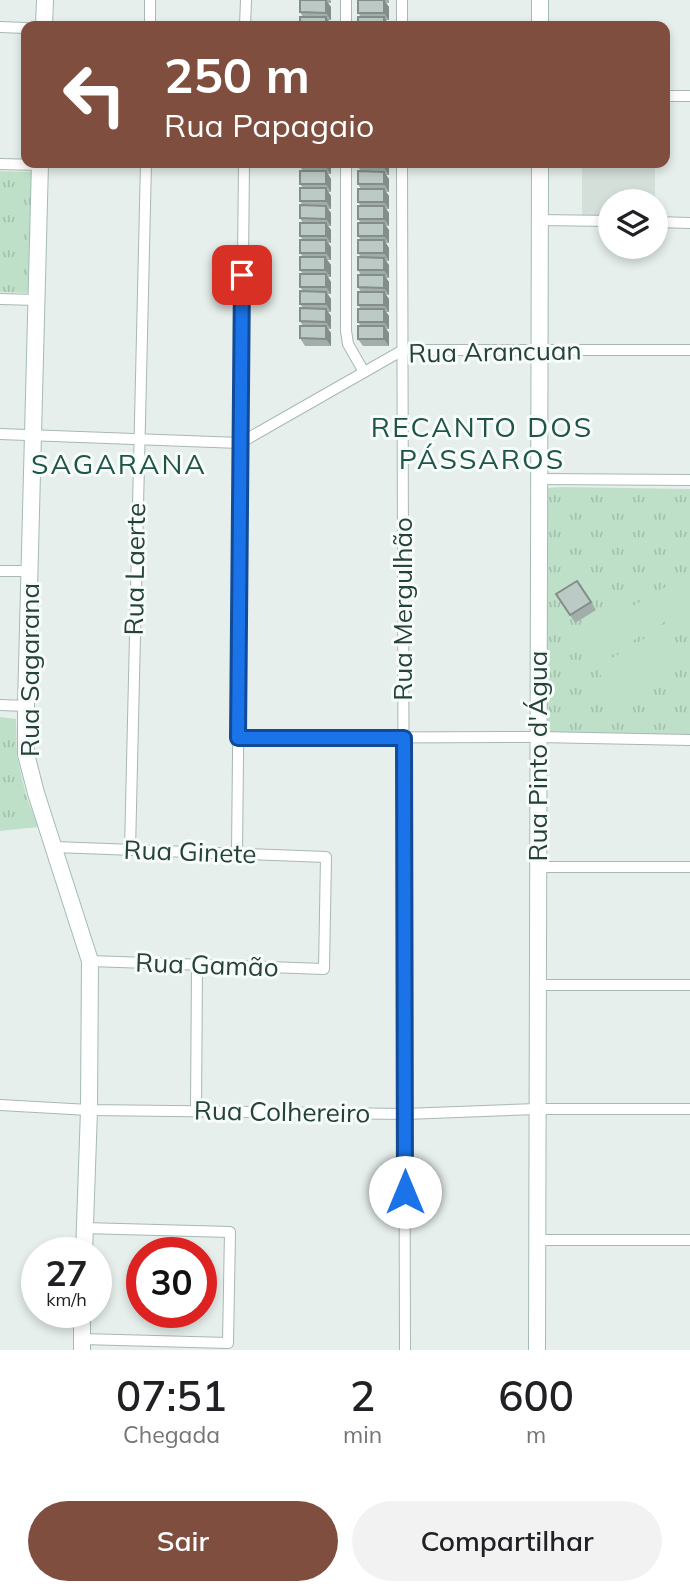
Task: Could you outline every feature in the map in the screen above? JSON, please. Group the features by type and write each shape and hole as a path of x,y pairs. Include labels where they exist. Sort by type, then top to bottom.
{"street":[{"path":"44,21 45,0"},
{"path":"150,0 150,21"},
{"path":"245,21 246,0"},
{"path":"346,0 346,21"},
{"path":"402,0 402,21"},
{"path":"540,0 540,21"},
{"path":"0,27 21,27"},
{"path":"670,96 690,96"},
{"path":"0,163 21,164"},
{"name":"Rua Sagarana","path":"40,168 26,754 90,961 89,1110 84,1237"},
{"name":"Rua Laerte","path":"130,849 146,168"},
{"path":"237,853 244,168"},
{"path":"346,168 346,331 348,344 364,372"},
{"name":"Rua Mergulhão","path":"402,168 405,1350"},
{"name":"Rua Pinto d'Água","path":"537,1350 540,168"},
{"path":"540,220 598,221"},
{"path":"668,222 690,223"},
{"path":"0,299 37,300"},
{"name":"Rua Arancuan","path":"240,443 403,350 690,350"},
{"path":"0,434 240,443"},
{"path":"539,479 690,480"},
{"path":"0,571 29,571"},
{"path":"0,705 26,706"},
{"path":"238,738 538,737 690,740"},
{"name":"Rua Ginete","path":"54,847 326,857 324,969"},
{"path":"538,867 690,867"},
{"name":"Rua Gamão","path":"90,961 324,969"},
{"path":"196,1111 197,965"},
{"path":"538,985 690,985"},
{"name":"Rua Colhereiro","path":"0,1105 89,1110 405,1114 537,1109 690,1109"},
{"path":"82,1344 228,1343 230,1232 84,1228"},
{"path":"537,1240 690,1240"}],"shaded area":[{"path":"582,168 655,168 655,189 598,189 598,218 582,218"}],"green space":[{"path":"0,171 35,172 31,293 0,292"},
{"path":"546,488 690,489 690,737 540,734"},
{"path":"674,582 689,607 646,633 630,608"},
{"path":"627,610 642,635 600,661 585,636"},
{"path":"660,629 684,667 620,707 596,668"},
{"path":"0,717 16,719 17,756 26,795 38,827 0,831"}],"building":[{"path":"300,0 326,0 326,13 300,12"},
{"path":"358,0 384,0 384,13 358,13"},
{"path":"300,17 326,17 326,21 300,21"},
{"path":"358,17 384,17 384,21 358,21"},
{"path":"300,171 326,171 326,184 300,184"},
{"path":"358,171 384,172 384,184 358,184"},
{"path":"300,188 326,188 326,201 300,201"},
{"path":"358,189 384,189 384,202 358,202"},
{"path":"300,205 326,206 326,219 300,218"},
{"path":"358,206 384,206 384,219 358,219"},
{"path":"300,223 326,223 326,236 300,236"},
{"path":"358,223 384,223 384,236 358,236"},
{"path":"300,240 326,240 326,253 300,253"},
{"path":"358,240 384,240 384,253 358,253"},
{"path":"300,257 325,257 325,270 300,270"},
{"path":"358,257 384,258 384,270 358,270"},
{"path":"300,274 326,274 326,287 300,287"},
{"path":"358,275 384,275 384,288 358,287"},
{"path":"300,291 326,292 326,304 300,304"},
{"path":"358,292 384,292 384,305 358,305"},
{"path":"300,308 326,309 326,322 300,321"},
{"path":"358,309 384,309 384,322 358,322"},
{"path":"300,326 326,326 326,339 300,338"},
{"path":"358,326 384,326 384,339 358,339"},
{"path":"577,581 591,602 570,615 556,594"}],"district":[{"name":"RECANTO DOS PÁSSAROS","path":"482,443"},
{"name":"SAGARANA","path":"119,464"}],"route":[{"path":"242,275 238,738 404,738 405,1192"}]}
